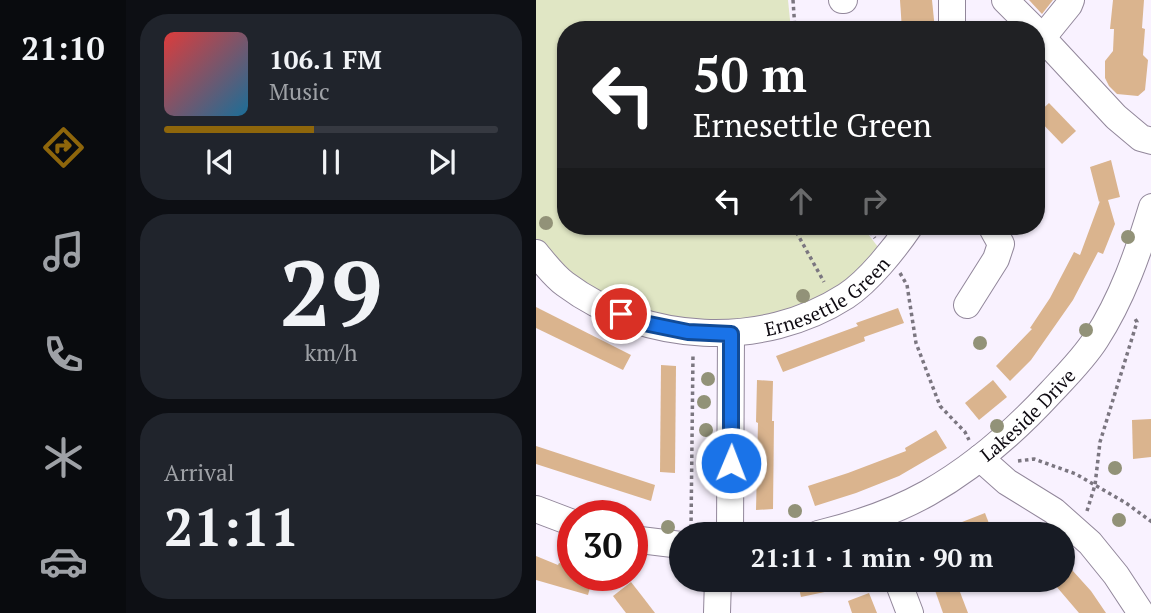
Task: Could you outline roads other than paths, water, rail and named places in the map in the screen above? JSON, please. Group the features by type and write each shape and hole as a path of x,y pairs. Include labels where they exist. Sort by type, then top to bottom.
{"street":[{"path":"952,0 952,21"},
{"path":"1005,0 1026,21"},
{"path":"1045,27 1071,0"},
{"path":"1045,41 1116,117 1141,138 1151,141"},
{"name":"Lakeside Drive","path":"882,522 984,462 1061,381 1095,341 1121,292 1143,238 1151,207"},
{"name":"Ernesettle Green","path":"536,253 563,283 598,305 644,323 693,332 731,334 771,328 808,315 847,295 879,266 903,235"},
{"path":"966,305 996,259 1001,244 996,235"},
{"path":"730,522 731,334"},
{"path":"984,462 1007,482 1054,511 1090,543 1116,575 1141,613"},
{"path":"536,509 557,517"},
{"path":"648,540 669,543"},
{"path":"717,613 718,592"},
{"path":"902,592 910,613"}]}
